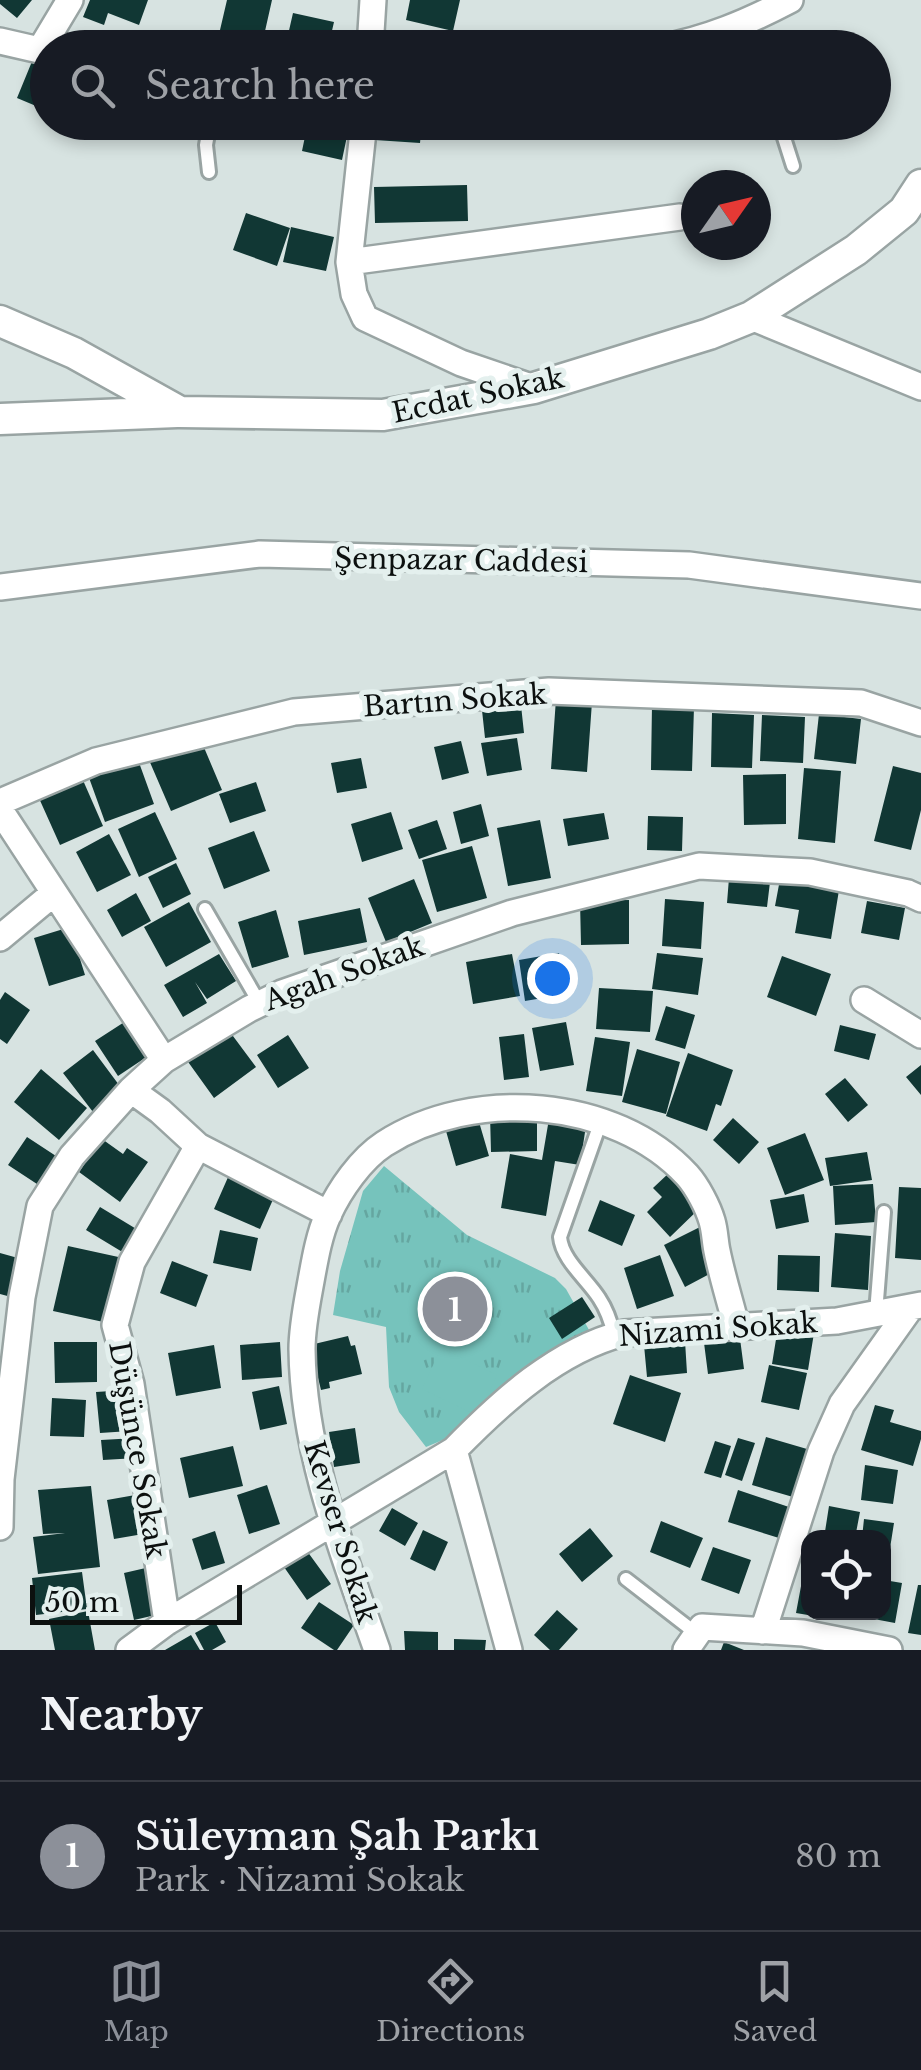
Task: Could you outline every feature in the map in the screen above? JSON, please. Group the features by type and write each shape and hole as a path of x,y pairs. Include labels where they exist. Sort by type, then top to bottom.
{"street":[{"path":"55,30 70,0"},
{"path":"724,30 790,0"},
{"path":"367,1 369,30"},
{"path":"0,41 30,48"},
{"path":"362,140 349,262 354,294 365,318 461,363 534,388"},
{"name":"Ecdat Sokak","path":"0,321 74,353 180,412 383,415 534,388 709,334 751,317 856,250 904,210 921,185"},
{"path":"349,262 680,217"},
{"path":"751,317 921,386"},
{"path":"0,419 180,412"},
{"name":"Şenpazar Caddesi","path":"0,587 260,554 689,566 921,596"},
{"name":"Bartın Sokak","path":"0,802 96,760 294,712 549,692 861,703 921,723"},
{"path":"0,810 164,1060"},
{"name":"Agah Sokak","path":"0,1527 1,1478 22,1296 40,1206 72,1156 130,1090 164,1060 282,993 512,913 699,866 810,872 921,899"},
{"path":"0,938 54,893"},
{"path":"864,1000 921,1034"},
{"path":"130,1090 198,1146 329,1214"},
{"name":"Kevser Sokak","path":"377,1650 332,1522 306,1409 302,1346 317,1249 329,1214 357,1168 384,1144 431,1121 470,1112 518,1108 565,1111 638,1136 690,1178 712,1218 736,1325"},
{"name":"Düşünce Sokak","path":"167,1622 131,1384 115,1325 132,1262 198,1146"},
{"path":"763,1631 821,1451 842,1404 916,1306"},
{"name":"Nizami Sokak","path":"129,1650 167,1622 454,1450 526,1384 562,1359 614,1335 837,1321 916,1306"},
{"path":"454,1450 509,1650"},
{"path":"692,1642 702,1626 803,1633 889,1650"}],"lane":[{"path":"748,22 750,30"},
{"path":"207,140 209,172"},
{"path":"785,140 793,166"},
{"path":"206,909 260,1004"},
{"path":"601,1121 560,1237 564,1252 608,1312 614,1335"},
{"path":"876,1313 884,1212"},
{"path":"626,1579 692,1642"}],"green space":[{"path":"384,1166 467,1235 555,1278 566,1289 593,1337 450,1437 426,1447 399,1412 389,1387 386,1327 333,1315 340,1271 363,1191"},
{"path":"441,1348 497,1375 478,1416 422,1389"}],"building":[{"path":"0,0 32,0 17,18"},
{"path":"90,0 148,0 139,25 108,13 104,25 83,17"},
{"path":"227,0 272,0 265,30 220,30"},
{"path":"410,0 460,0 453,30 406,20"},
{"path":"293,13 334,22 332,30 289,30"},
{"path":"30,66 30,103 17,98"},
{"path":"304,140 346,140 342,160 302,151"},
{"path":"375,140 420,140 420,143"},
{"path":"467,185 468,221 375,223 374,187"},
{"path":"246,213 290,228 277,266 233,250"},
{"path":"291,227 334,237 326,271 283,262"},
{"path":"520,696 524,733 485,738 481,701"},
{"path":"556,699 592,702 587,772 551,769"},
{"path":"652,705 694,707 692,771 651,770"},
{"path":"712,713 754,715 752,768 711,767"},
{"path":"819,714 861,719 856,764 814,759"},
{"path":"762,715 805,717 803,763 760,761"},
{"path":"200,738 222,790 171,811 149,760"},
{"path":"517,738 522,770 487,776 481,743"},
{"path":"461,741 469,773 442,780 434,747"},
{"path":"137,757 154,804 105,822 88,775"},
{"path":"361,758 367,788 337,793 331,763"},
{"path":"893,766 921,773 921,810 911,850 874,841"},
{"path":"804,768 841,771 835,843 798,839"},
{"path":"786,774 786,824 744,825 743,775"},
{"path":"82,778 103,826 60,845 38,796"},
{"path":"256,782 266,811 230,823 219,794"},
{"path":"481,804 489,836 461,844 453,812"},
{"path":"155,812 177,859 139,877 118,829"},
{"path":"391,812 403,849 362,862 351,824"},
{"path":"604,813 609,839 568,846 563,819"},
{"path":"648,816 683,817 682,851 647,850"},
{"path":"437,820 447,849 419,859 408,830"},
{"path":"540,820 551,878 508,886 497,828"},
{"path":"254,831 270,871 224,889 208,848"},
{"path":"109,834 131,875 97,892 76,852"},
{"path":"472,846 487,898 437,912 422,860"},
{"path":"176,863 191,894 163,908 148,877"},
{"path":"781,874 840,884 831,939 795,933 799,910 775,906"},
{"path":"729,878 770,882 767,907 727,903"},
{"path":"414,879 432,923 386,942 368,898"},
{"path":"136,893 151,921 122,937 107,910"},
{"path":"665,899 704,902 701,949 662,946"},
{"path":"629,900 629,944 581,945 580,901"},
{"path":"867,901 905,908 899,940 861,933"},
{"path":"189,902 211,942 166,967 144,927"},
{"path":"360,908 367,942 304,955 298,921"},
{"path":"276,910 289,957 252,968 238,922"},
{"path":"70,927 85,975 49,986 34,938"},
{"path":"559,953 566,994 525,1001 519,960"},
{"path":"657,953 703,958 698,995 652,989"},
{"path":"219,954 236,981 207,999 195,982 207,1003 183,1017 164,985"},
{"path":"512,954 520,996 473,1004 466,962"},
{"path":"782,956 831,974 816,1016 767,997"},
{"path":"599,988 653,991 650,1032 596,1029"},
{"path":"5,992 30,1010 7,1044 0,1039 0,1000"},
{"path":"666,1006 695,1015 685,1049 655,1040"},
{"path":"129,1019 151,1054 118,1076 95,1041"},
{"path":"566,1022 574,1065 540,1071 532,1028"},
{"path":"840,1025 876,1034 869,1060 834,1051"},
{"path":"227,1028 256,1067 214,1098 186,1059"},
{"path":"524,1034 529,1077 504,1080 499,1037"},
{"path":"288,1035 309,1068 278,1088 257,1055"},
{"path":"595,1037 630,1042 622,1096 586,1091"},
{"path":"637,1049 680,1062 666,1114 622,1102"},
{"path":"93,1050 122,1089 93,1112 63,1073"},
{"path":"688,1053 733,1070 721,1106 716,1104 707,1131 666,1116"},
{"path":"921,1065 921,1095 906,1077"},
{"path":"41,1069 87,1108 59,1140 14,1102"},
{"path":"845,1078 868,1105 848,1122 825,1094"},
{"path":"550,1113 587,1119 580,1165 555,1161 546,1216 501,1208 510,1154 542,1160"},
{"path":"537,1114 537,1151 491,1152 490,1115"},
{"path":"477,1115 489,1156 456,1166 444,1124"},
{"path":"733,1118 759,1142 739,1164 713,1140"},
{"path":"805,1133 824,1180 785,1195 767,1148"},
{"path":"27,1137 56,1156 37,1184 8,1165"},
{"path":"102,1139 123,1154 127,1148 148,1162 120,1202 79,1172"},
{"path":"867,1152 872,1180 830,1186 825,1158"},
{"path":"670,1172 702,1206 670,1237 647,1212 662,1197 653,1188"},
{"path":"229,1175 275,1195 260,1229 214,1209"},
{"path":"873,1184 876,1222 835,1225 833,1186"},
{"path":"899,1187 921,1188 921,1260 895,1258"},
{"path":"804,1194 809,1222 776,1229 770,1200"},
{"path":"600,1200 635,1215 622,1246 588,1231"},
{"path":"100,1207 138,1230 124,1253 86,1230"},
{"path":"702,1226 717,1270 685,1287 664,1245"},
{"path":"220,1230 258,1238 251,1271 213,1263"},
{"path":"835,1233 871,1236 868,1290 831,1287"},
{"path":"68,1246 123,1258 108,1323 53,1311"},
{"path":"0,1253 25,1260 15,1298 0,1294"},
{"path":"660,1255 674,1296 637,1309 624,1268"},
{"path":"778,1255 820,1256 819,1292 777,1290"},
{"path":"172,1261 208,1275 196,1307 160,1293"},
{"path":"582,1297 595,1317 562,1339 549,1318"},
{"path":"778,1327 814,1333 808,1370 772,1364"},
{"path":"739,1331 744,1369 708,1374 703,1335"},
{"path":"348,1336 351,1346 355,1345 362,1374 329,1382 330,1388 321,1390 310,1345"},
{"path":"685,1341 687,1373 647,1377 644,1345"},
{"path":"54,1342 97,1342 97,1382 55,1383"},
{"path":"280,1342 282,1377 242,1380 240,1345"},
{"path":"214,1345 221,1388 176,1396 168,1353"},
{"path":"769,1365 807,1373 799,1410 761,1402"},
{"path":"630,1375 681,1393 665,1442 613,1424"},
{"path":"279,1386 287,1424 260,1430 252,1392"},
{"path":"127,1390 130,1431 100,1433 96,1392"},
{"path":"52,1398 86,1400 84,1437 50,1436"},
{"path":"875,1405 894,1410 890,1422 921,1431 913,1466 861,1450"},
{"path":"355,1428 360,1463 334,1467 329,1432"},
{"path":"766,1437 807,1449 793,1497 752,1485"},
{"path":"136,1438 137,1458 103,1460 101,1440"},
{"path":"738,1438 755,1443 742,1481 725,1475"},
{"path":"715,1441 731,1446 721,1478 704,1473"},
{"path":"233,1446 243,1486 189,1498 180,1458"},
{"path":"865,1465 898,1470 893,1504 861,1500"},
{"path":"267,1485 280,1524 249,1534 237,1495"},
{"path":"91,1486 100,1567 38,1574 33,1537 65,1533 43,1534 38,1490"},
{"path":"738,1490 789,1507 779,1538 728,1522"},
{"path":"141,1494 149,1533 114,1539 107,1500"},
{"path":"829,1506 860,1512 857,1530 825,1530"},
{"path":"392,1508 418,1523 405,1546 379,1531"},
{"path":"864,1519 894,1523 891,1542 891,1530 863,1530"},
{"path":"661,1521 703,1538 690,1568 650,1552"},
{"path":"590,1528 613,1556 582,1582 559,1554"},
{"path":"423,1530 448,1542 435,1571 410,1559"},
{"path":"215,1531 225,1563 202,1570 192,1539"},
{"path":"713,1547 751,1560 739,1594 701,1580"},
{"path":"307,1551 331,1584 307,1600 284,1567"},
{"path":"150,1567 160,1614 134,1620 124,1573"},
{"path":"82,1572 87,1609 36,1615 32,1578"},
{"path":"891,1581 902,1583 895,1623 879,1620 891,1620"},
{"path":"921,1585 921,1635 908,1633"},
{"path":"801,1586 801,1614 796,1613"},
{"path":"319,1602 354,1625 337,1650 301,1628"},
{"path":"557,1610 578,1629 559,1650 550,1650 534,1635"},
{"path":"88,1611 95,1650 55,1650 49,1619"},
{"path":"215,1622 226,1642 204,1650 195,1633"},
{"path":"404,1631 438,1632 438,1650 405,1650"},
{"path":"191,1635 200,1650 165,1650"},
{"path":"454,1639 486,1640 485,1650 454,1650"},
{"path":"724,1642 744,1650 721,1650"}],"place":[{"name":"Süleyman Şah Parkı","path":"455,1309"}]}
